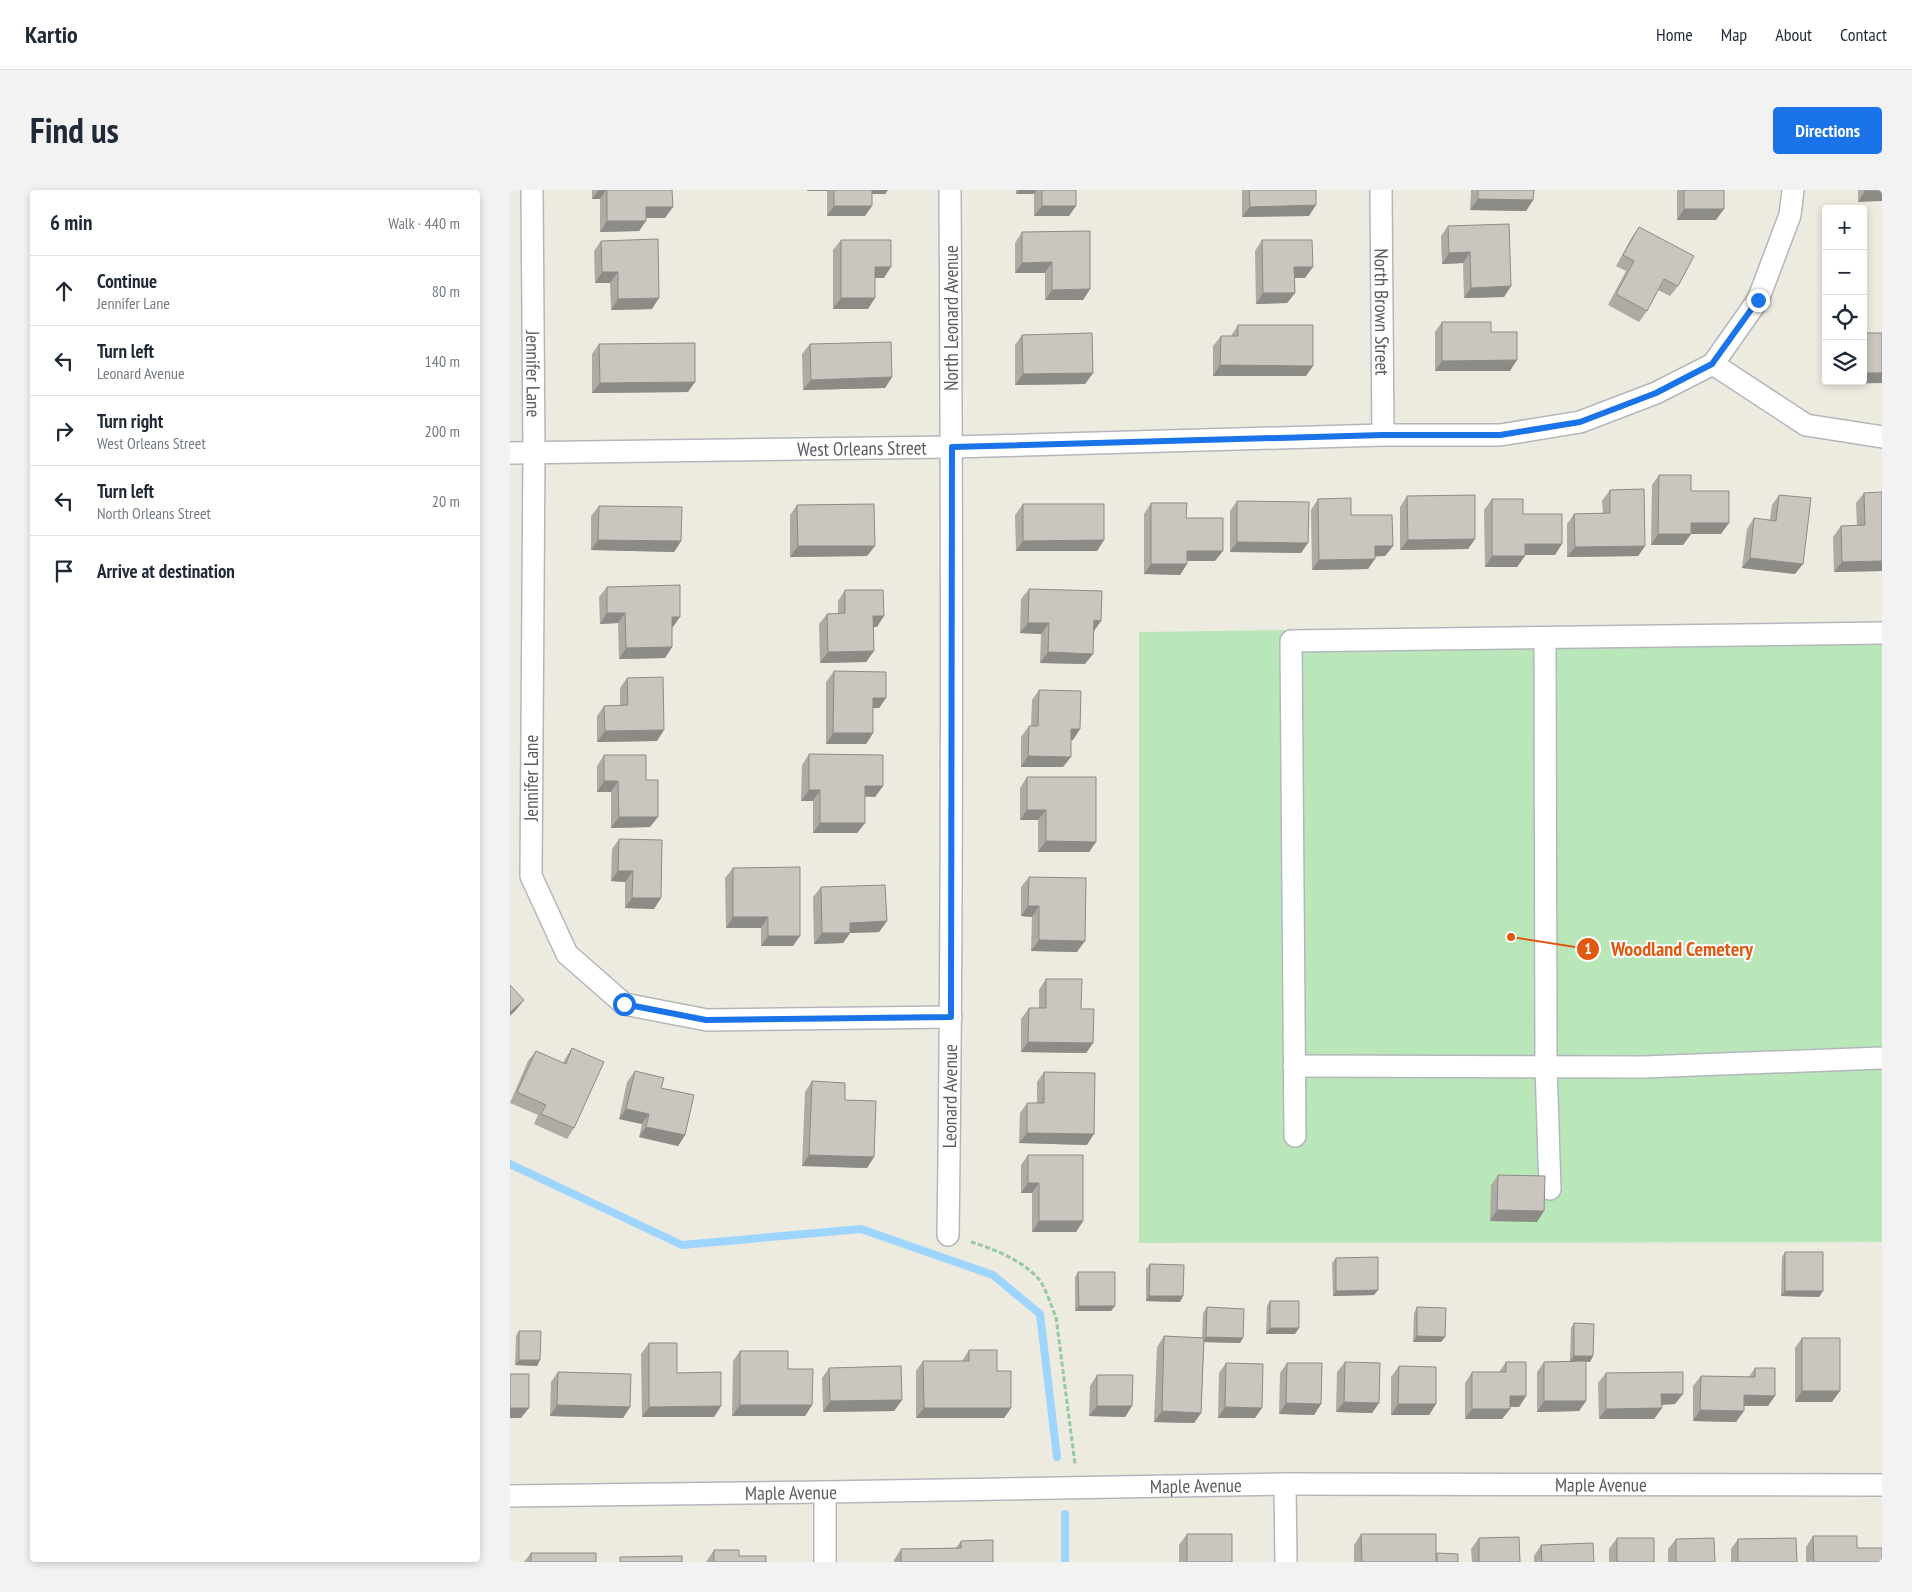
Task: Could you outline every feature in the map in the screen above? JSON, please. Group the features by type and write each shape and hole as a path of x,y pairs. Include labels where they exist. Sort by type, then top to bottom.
{"street":[{"name":"Jennifer Lane","path":"532,190 534,452 530,876 567,954 624,1004 706,1020 951,1017"},
{"name":"North Leonard Avenue","path":"950,190 952,447"},
{"name":"North Brown Street","path":"1381,190 1383,435"},
{"path":"1793,190 1790,215 1758,300 1712,364 1806,425 1882,437"},
{"name":"West Orleans Street","path":"510,453 952,447 1383,435 1500,435 1580,422 1656,393 1712,364"},
{"name":"Leonard Avenue","path":"948,1235 951,1017 952,447"},
{"path":"1295,1136 1291,641 1882,633"},
{"path":"1545,638 1546,1066 1550,1190"},
{"path":"1294,1066 1644,1067 1882,1058"},
{"path":"1284,1484 1286,1562"},
{"name":"Maple Avenue","path":"510,1496 1284,1484 1882,1484"},
{"path":"824,1492 825,1562"}],"path":[{"path":"948,1235 989,1247 1014,1260 1038,1277 1056,1316 1078,1488"}],"green space":[{"path":"1882,622 1882,1242 1139,1243 1139,632"}],"building":[{"path":"607,190 672,190 673,207 646,207 646,221 607,221"},
{"path":"834,190 872,190 872,206 834,206"},
{"path":"1042,190 1076,190 1076,206 1042,206"},
{"path":"1249,190 1316,190 1316,205 1250,207"},
{"path":"1478,190 1534,190 1533,200 1478,199"},
{"path":"1684,190 1724,190 1724,209 1684,209"},
{"path":"1882,190 1882,191 1865,191"},
{"path":"1509,224 1511,286 1471,288 1470,252 1449,253 1448,226"},
{"path":"1639,227 1694,256 1678,286 1664,279 1647,311 1616,294 1634,261 1623,255"},
{"path":"1090,231 1090,289 1052,290 1052,262 1022,263 1022,232"},
{"path":"658,239 659,298 618,299 618,272 602,272 601,241"},
{"path":"841,240 891,240 891,267 875,267 875,298 841,298"},
{"path":"1262,240 1312,240 1313,267 1294,267 1295,293 1263,293"},
{"path":"1442,322 1491,322 1491,332 1517,332 1517,360 1442,361"},
{"path":"1238,325 1313,325 1313,366 1220,365 1221,336 1238,336"},
{"path":"1092,333 1093,373 1023,374 1022,335"},
{"path":"1867,333 1882,333 1882,373 1867,373"},
{"path":"891,342 892,377 811,380 810,344"},
{"path":"695,343 695,382 600,383 599,344"},
{"path":"1659,475 1691,475 1691,491 1729,491 1729,523 1691,523 1691,534 1658,534"},
{"path":"1644,489 1645,546 1575,547 1574,514 1610,513 1610,490"},
{"path":"1882,492 1882,561 1842,562 1841,526 1865,525 1864,493"},
{"path":"1475,495 1475,539 1408,540 1407,496"},
{"path":"1779,495 1811,498 1803,564 1750,558 1754,518 1776,521"},
{"path":"1351,498 1351,515 1392,515 1393,546 1375,546 1375,559 1319,560 1318,499"},
{"path":"1492,499 1523,499 1523,514 1562,514 1562,544 1525,544 1525,556 1492,556"},
{"path":"1237,501 1309,502 1308,543 1237,542"},
{"path":"1151,503 1187,503 1186,518 1223,518 1223,551 1187,551 1187,564 1151,564"},
{"path":"874,504 875,546 798,546 797,505"},
{"path":"1023,504 1104,504 1104,540 1023,541"},
{"path":"599,506 682,507 681,541 598,540"},
{"path":"680,585 680,617 672,617 672,647 626,648 625,613 607,613 607,587"},
{"path":"1029,589 1102,591 1101,621 1094,620 1093,654 1048,652 1049,623 1028,623"},
{"path":"845,590 883,590 884,616 873,616 874,651 828,652 827,614 845,613"},
{"path":"834,671 886,672 886,698 873,698 873,733 833,733"},
{"path":"663,677 664,730 605,731 604,706 628,705 627,678"},
{"path":"1039,690 1081,691 1080,729 1071,729 1071,757 1028,756 1029,726 1038,726"},
{"path":"809,754 883,755 883,786 865,786 865,823 820,823 820,790 809,790"},
{"path":"604,755 646,755 646,780 658,780 658,817 619,817 618,781 604,781"},
{"path":"1027,777 1096,777 1096,842 1046,841 1046,810 1027,810"},
{"path":"619,839 662,840 661,898 632,898 633,871 618,871"},
{"path":"800,867 800,936 768,936 768,917 733,917 733,868"},
{"path":"1029,877 1086,878 1085,941 1039,940 1039,906 1028,906"},
{"path":"885,885 887,921 850,923 850,933 822,933 821,887"},
{"path":"1046,979 1082,979 1081,1009 1094,1009 1093,1043 1028,1042 1029,1008 1046,1008"},
{"path":"510,985 524,1000 510,1012"},
{"path":"572,1048 604,1062 574,1128 541,1114 546,1105 517,1092 536,1051 566,1064"},
{"path":"635,1071 664,1078 661,1088 694,1095 685,1135 646,1127 649,1114 626,1109"},
{"path":"1044,1072 1095,1073 1094,1134 1027,1133 1027,1103 1044,1103"},
{"path":"812,1081 845,1083 845,1100 876,1101 874,1157 809,1155"},
{"path":"1028,1155 1083,1155 1083,1221 1039,1221 1039,1183 1028,1183"},
{"path":"1498,1175 1545,1176 1544,1211 1497,1210"},
{"path":"1785,1252 1823,1252 1823,1291 1785,1291"},
{"path":"1378,1257 1378,1290 1336,1291 1336,1258"},
{"path":"1150,1264 1184,1265 1183,1296 1149,1296"},
{"path":"1078,1272 1115,1272 1115,1306 1079,1306"},
{"path":"1270,1301 1299,1301 1299,1328 1270,1328"},
{"path":"1207,1307 1244,1309 1243,1338 1206,1337"},
{"path":"1417,1307 1446,1308 1445,1337 1417,1336"},
{"path":"1574,1323 1594,1324 1593,1356 1574,1356"},
{"path":"519,1331 541,1331 540,1360 519,1360"},
{"path":"1164,1336 1204,1338 1201,1413 1162,1411"},
{"path":"1802,1338 1840,1338 1840,1391 1802,1391"},
{"path":"649,1343 677,1343 677,1373 721,1372 721,1406 649,1407"},
{"path":"969,1350 997,1350 997,1371 1011,1371 1011,1408 924,1408 923,1361 969,1361"},
{"path":"740,1351 788,1351 788,1369 813,1369 812,1405 740,1405"},
{"path":"1586,1361 1586,1401 1544,1401 1544,1362"},
{"path":"1345,1362 1380,1363 1379,1403 1344,1402"},
{"path":"1506,1362 1526,1362 1526,1396 1510,1396 1510,1409 1472,1409 1472,1372 1506,1372"},
{"path":"1226,1363 1263,1364 1262,1408 1225,1407"},
{"path":"1287,1363 1322,1363 1321,1404 1286,1403"},
{"path":"901,1366 902,1400 830,1401 829,1368"},
{"path":"1399,1366 1436,1367 1436,1404 1398,1404"},
{"path":"1755,1368 1775,1368 1775,1396 1744,1395 1744,1411 1700,1410 1701,1376 1755,1377"},
{"path":"558,1372 631,1374 630,1407 557,1405"},
{"path":"1683,1372 1683,1394 1661,1394 1662,1408 1606,1409 1606,1373"},
{"path":"510,1374 529,1374 529,1408 510,1408"},
{"path":"1097,1375 1133,1375 1132,1406 1097,1406"},
{"path":"1187,1534 1232,1534 1232,1562 1187,1562"},
{"path":"1361,1534 1436,1534 1436,1562 1362,1562"},
{"path":"1813,1536 1857,1536 1857,1548 1882,1548 1882,1562 1814,1562"},
{"path":"1519,1537 1520,1562 1479,1562 1479,1538"},
{"path":"1617,1538 1654,1538 1654,1562 1617,1562"},
{"path":"1714,1538 1715,1562 1676,1562 1676,1539"},
{"path":"1796,1538 1797,1562 1738,1562 1738,1539"},
{"path":"993,1540 993,1562 901,1562 901,1549 961,1548 961,1541"},
{"path":"1593,1543 1594,1562 1542,1562 1541,1545"},
{"path":"714,1550 739,1550 739,1556 766,1556 766,1562 714,1562"},
{"path":"531,1553 596,1553 596,1562 531,1562"},
{"path":"1437,1553 1458,1554 1458,1562 1437,1562"},
{"path":"682,1556 682,1562 620,1562 620,1557"}],"waterway":[{"path":"510,1164 682,1245 861,1229 993,1275 1040,1314 1057,1457"},
{"path":"1065,1514 1065,1562"}],"place":[{"name":"Woodland Cemetery","path":"1511,937"}],"route":[{"path":"624,1004 706,1020 951,1017 952,447 1383,435 1500,435 1580,422 1656,393 1712,364 1758,300"}]}
